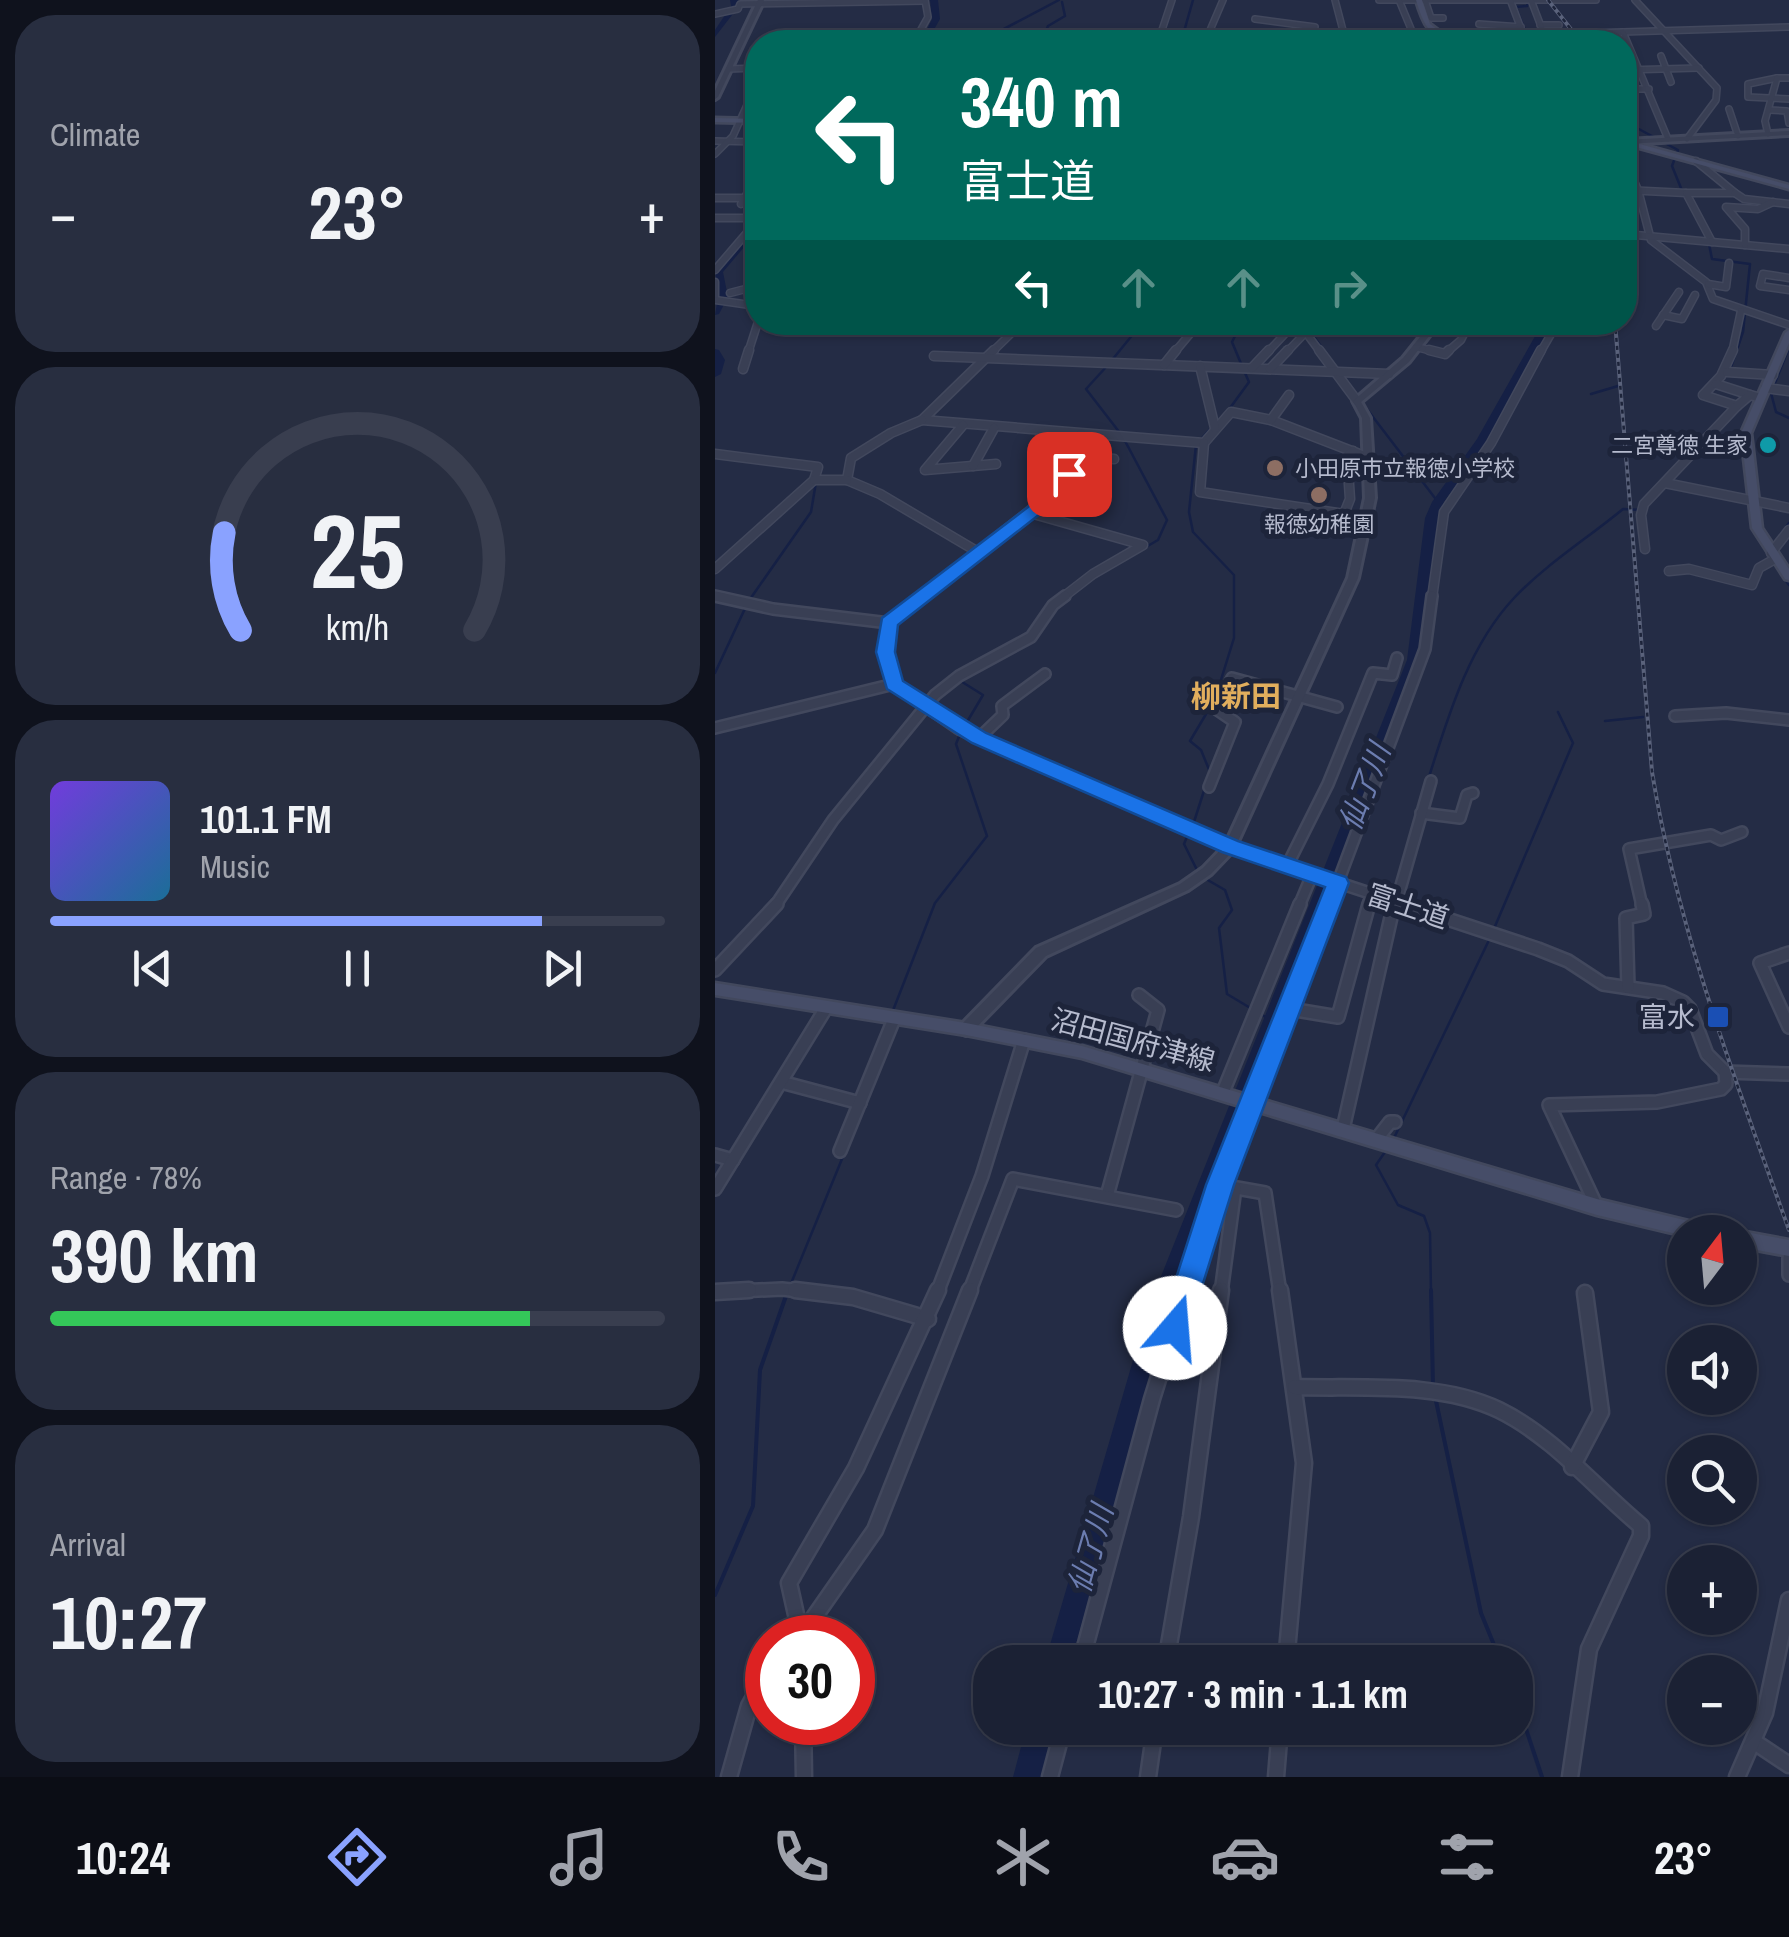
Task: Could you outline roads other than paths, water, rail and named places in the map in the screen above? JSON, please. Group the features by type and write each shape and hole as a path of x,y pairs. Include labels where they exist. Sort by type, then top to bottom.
{"main road":[{"path":"1422,0 1428,19 1438,30"},
{"path":"715,120 745,120"},
{"path":"1637,145 1789,186"},
{"path":"1789,329 1773,375 1759,394 1745,428 1757,528 1789,577"},
{"name":"沼田国府津線","path":"715,989 966,1029 1144,1069 1597,1207 1667,1224"},
{"path":"1757,1242 1789,1248"}],"street":[{"path":"715,14 738,9 741,4 761,2 925,0 928,17 921,30"},
{"path":"1162,30 1172,0"},
{"path":"1210,30 1223,0"},
{"path":"1335,0 1342,30"},
{"path":"1379,0 1596,0"},
{"path":"1399,0 1411,30"},
{"path":"1635,0 1717,88 1716,100 1687,138"},
{"path":"1478,30 1482,1"},
{"path":"1531,1 1543,30"},
{"path":"748,30 761,2"},
{"path":"1511,2 1522,30"},
{"path":"1428,19 1443,18"},
{"path":"1255,19 1315,27"},
{"path":"1479,24 1521,27"},
{"path":"1540,25 1559,25"},
{"path":"1637,31 1789,27"},
{"path":"715,98 745,36"},
{"path":"1661,56 1671,82"},
{"path":"729,69 745,68"},
{"path":"1637,70 1699,68"},
{"path":"1637,72 1649,90 1669,140"},
{"path":"1769,134 1765,122 1777,78"},
{"path":"1789,78 1749,84 1748,96 1789,100"},
{"path":"1637,90 1649,90"},
{"path":"1729,109 1738,136"},
{"path":"715,154 729,141 745,110"},
{"path":"1769,110 1787,111 1789,122"},
{"path":"1637,141 1789,133"},
{"path":"715,141 745,142"},
{"path":"1697,161 1743,200 1789,204"},
{"path":"1729,263 1726,286 1708,284 1665,253 1650,236 1638,190 1735,193"},
{"path":"1686,193 1712,242"},
{"path":"715,198 743,201 745,197"},
{"path":"1745,245 1745,228 1726,207 1758,209 1773,202"},
{"path":"715,218 745,219"},
{"path":"715,270 745,234"},
{"path":"1637,235 1789,249"},
{"path":"1789,278 1763,274 1760,286 1789,290"},
{"path":"715,282 715,299 745,290"},
{"path":"1708,284 1713,299"},
{"path":"1655,326 1677,291 1713,299 1789,329"},
{"path":"1663,315 1681,319 1695,295"},
{"path":"729,296 745,302"},
{"path":"1737,406 1703,395 1727,372 1741,311"},
{"path":"743,369 754,335"},
{"path":"847,480 851,458 891,433 923,420 1010,335"},
{"path":"1164,365 1189,335"},
{"path":"1252,368 1284,335"},
{"path":"1270,368 1303,335"},
{"path":"966,1029 1041,952 1202,875 1230,846 1348,596 1370,498 1366,418 1359,399 1308,335"},
{"path":"1359,399 1426,335"},
{"path":"1416,347 1445,354 1464,335"},
{"path":"1086,1645 1152,1399 1254,1101 1428,641 1443,512 1491,443 1550,335"},
{"path":"935,356 1389,374"},
{"path":"1200,366 1215,428"},
{"path":"1727,372 1773,375"},
{"path":"1716,384 1759,394 1789,391"},
{"path":"1645,549 1641,515 1644,504 1737,406 1759,394"},
{"path":"1271,420 1289,395"},
{"path":"1353,452 1347,456 1349,499 1344,514 1199,492 1204,443 1231,412 1271,420 1367,456"},
{"path":"923,420 1204,443"},
{"path":"963,425 925,470 996,464"},
{"path":"973,466 995,428"},
{"path":"715,728 894,684 885,652 889,622 1031,513 1069,474 1081,434"},
{"path":"715,454 818,467 814,480 715,569"},
{"path":"1073,455 1114,459"},
{"path":"814,480 847,480 927,520 978,552"},
{"path":"1665,483 1789,508"},
{"path":"1349,499 1370,498"},
{"path":"715,970 782,899 833,820 927,704 959,676 1031,637 1053,605 1102,568 1143,545 1031,513"},
{"path":"1669,572 1683,567 1730,584 1752,586 1755,574 1789,530"},
{"path":"716,600 889,622"},
{"path":"1287,866 1336,766 1373,672 1392,675 1397,658"},
{"path":"979,738 1003,716 1003,706 1045,674"},
{"path":"1209,786 1235,722 1216,709 1232,678 1337,707"},
{"name":"富士道","path":"894,684 979,738 1230,846 1492,933 1567,961 1595,981 1663,993 1683,1002 1690,1009 1707,1054 1725,1072"},
{"path":"1675,716 1726,713 1789,720"},
{"path":"1343,1129 1392,901 1431,782"},
{"path":"1421,813 1461,818 1467,794 1473,793"},
{"path":"1628,988 1626,918 1643,915 1629,848 1711,835 1721,840 1741,832"},
{"path":"1226,1093 1312,875"},
{"path":"1290,1009 1337,1019 1371,895"},
{"path":"1789,953 1760,964 1789,1027"},
{"path":"1107,1196 1159,1010 1139,995"},
{"path":"715,1189 827,1008"},
{"path":"840,1152 894,1020"},
{"path":"795,1615 789,1583 849,1486 927,1320 977,1198 1024,1040"},
{"path":"1597,1207 1549,1105 1673,1100 1721,1089 1727,1084 1725,1072 1789,1074"},
{"path":"781,1082 860,1102"},
{"path":"1385,1143 1390,1122 1395,1122"},
{"path":"715,1155 733,1160"},
{"path":"813,1615 875,1530 1013,1179 1176,1210"},
{"path":"1227,1187 1265,1193 1295,1386 1304,1463 1288,1645"},
{"path":"1170,1645 1191,1517 1227,1187"},
{"path":"977,1198 1000,1207"},
{"path":"1789,1258 1789,1274"},
{"path":"715,1292 782,1289 853,1296 927,1320"},
{"path":"1572,1466 1601,1412 1585,1293"},
{"path":"1295,1386 1441,1393 1498,1410 1543,1440 1641,1526 1641,1536 1589,1649 1569,1777"},
{"path":"1789,1600 1772,1698 1757,1743 1789,1765"},
{"path":"729,1777 745,1720"},
{"path":"803,1745 803,1777"},
{"path":"1050,1777 1058,1745"},
{"path":"1148,1777 1153,1745"},
{"path":"1276,1777 1279,1745"},
{"path":"1737,1777 1756,1745"}],"waterway":[{"path":"715,35 735,6 734,0"},
{"path":"930,30 936,19 934,0"},
{"path":"1002,30 1059,0"},
{"path":"1184,30 1193,0"},
{"path":"1516,7 1527,6 1528,1"},
{"path":"1046,30 1065,16 1062,2"},
{"path":"1515,5 1525,30"},
{"path":"1165,30 1171,11"},
{"path":"1637,128 1678,150 1672,166 1683,193"},
{"path":"715,312 723,297 718,272 745,240"},
{"path":"1709,244 1712,259 1750,264 1743,332 1730,370"},
{"path":"1112,360 1132,335"},
{"path":"1236,335 1232,342 1242,366"},
{"path":"1313,335 1323,349"},
{"name":"仙了川","path":"1063,1645 1159,1309 1414,660 1432,518 1438,502 1483,440 1542,335"},
{"path":"1789,348 1771,393 1776,412 1789,418"},
{"path":"715,352 719,360 715,374"},
{"path":"1107,366 1086,389 1120,433"},
{"path":"1230,408 1249,382 1245,373"},
{"path":"1591,394 1618,386"},
{"path":"1360,400 1438,502"},
{"path":"1193,825 1210,772 1201,750 1190,741 1215,699 1234,638 1234,575 1193,532 1189,512 1196,445 1211,428"},
{"path":"1124,439 1167,520 1158,540 1146,547"},
{"path":"715,673 748,602 811,512 816,482"},
{"path":"1428,780 1461,684 1498,617 1539,574 1623,509 1641,510"},
{"path":"1772,546 1789,523"},
{"path":"1774,564 1789,585"},
{"path":"959,680 983,695 964,727"},
{"path":"1493,931 1573,743 1558,712"},
{"path":"1605,721 1643,717"},
{"path":"892,1013 935,903 987,836 956,744 960,734"},
{"path":"1189,832 1184,844 1199,874"},
{"path":"1206,879 1225,890 1232,910 1219,928 1227,994 1252,1009"},
{"path":"1394,1138 1490,938"},
{"path":"1353,1059 1378,950"},
{"path":"1259,1013 1272,1021"},
{"path":"1387,1149 1376,1165 1398,1205 1424,1216 1430,1233 1431,1293"},
{"path":"790,1286 844,1154"},
{"path":"1431,1290 1433,1388"},
{"path":"715,1595 753,1506 760,1370 787,1293"},
{"path":"1436,1401 1481,1613 1494,1645"},
{"name":"仙了川","path":"1027,1777 1035,1745"},
{"path":"1531,1745 1542,1777"}],"railway":[{"path":"1548,0 1572,30"},
{"path":"1616,335 1652,772 1663,831 1710,1004 1789,1230"}],"place":[{"name":"二宮尊徳 生家","path":"1768,445"},
{"name":"小田原市立報徳小学校","path":"1275,468"},
{"name":"報徳幼稚園","path":"1319,495"},
{"name":"富水","path":"1718,1017"}],"district":[{"name":"柳新田","path":"1236,696"}]}
